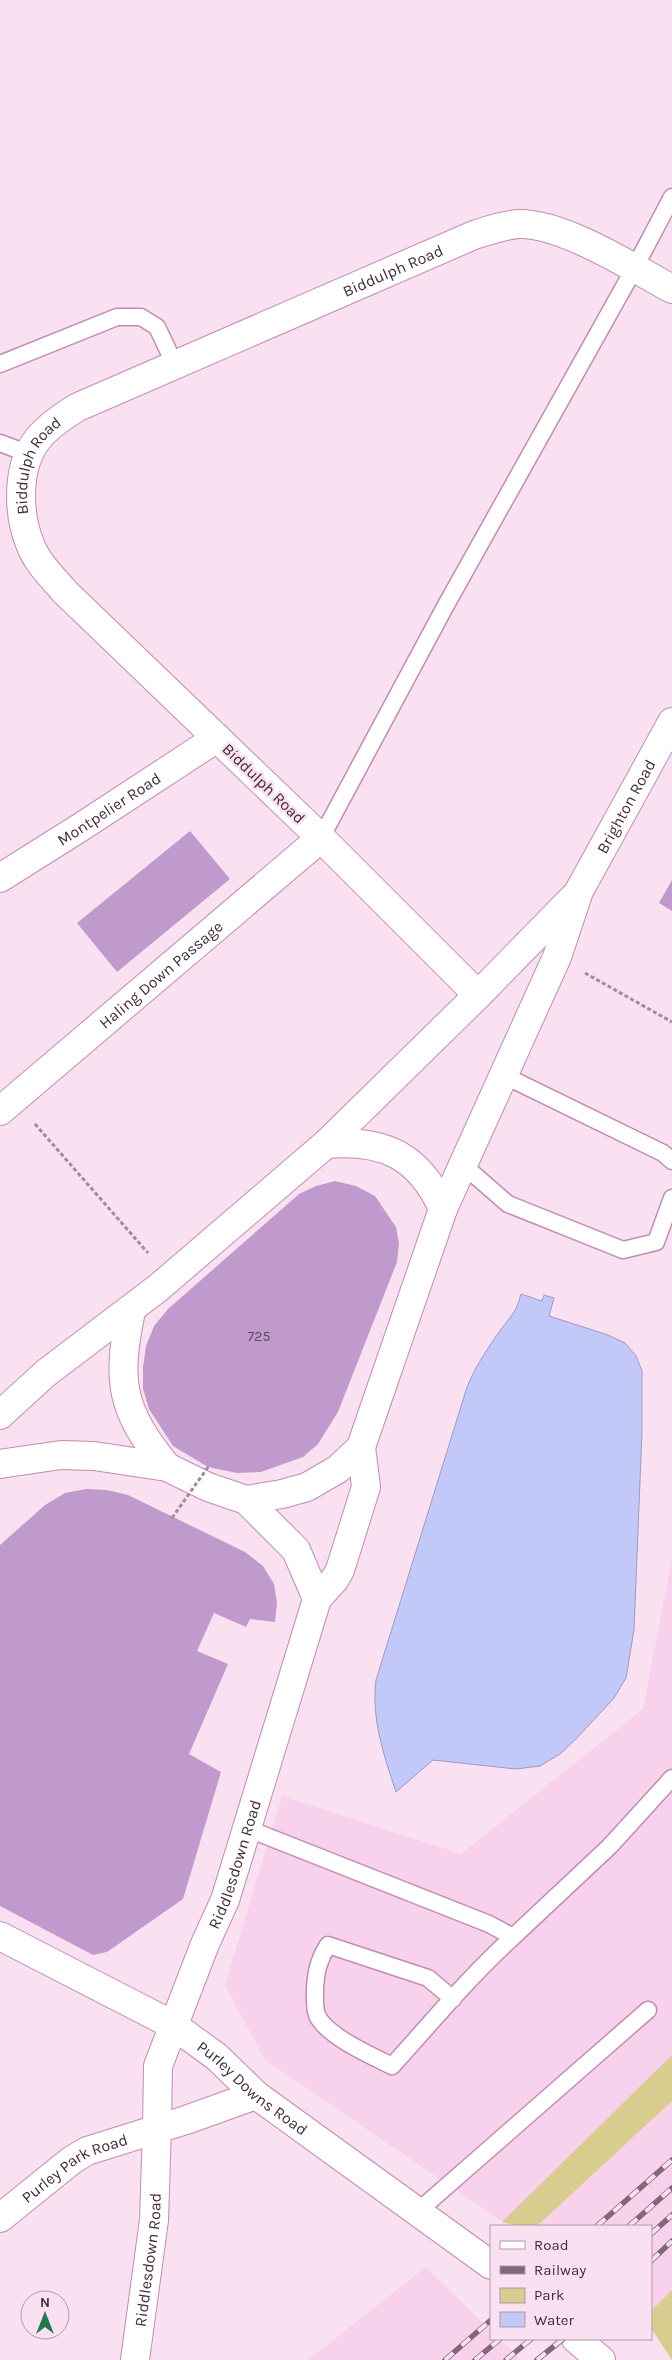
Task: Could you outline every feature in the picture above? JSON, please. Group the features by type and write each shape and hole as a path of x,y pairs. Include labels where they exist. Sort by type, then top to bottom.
{"street":[{"name":"Biddulph Road","path":"478,995 321,838 66,594 42,567 30,545 23,520 22,482 29,454 42,434 62,416 78,406 474,235 508,226 534,226 556,231 672,288"},
{"name":"Brighton Road","path":"579,891 672,722"},
{"name":"Montpelier Road","path":"0,878 81,828 217,738"},
{"name":"Haling Down Passage","path":"7,1105 321,838"},
{"path":"246,1500 282,1494 307,1487 338,1469 361,1448 443,1209 557,957 579,891"},
{"path":"0,1415 46,1373 130,1311 326,1144 478,995 579,891"},
{"path":"326,1144 366,1144 382,1147 398,1155 428,1180 443,1209"},
{"path":"130,1311 122,1359 123,1382 128,1405 138,1428 167,1467"},
{"name":"Riddlesdown Road","path":"135,2360 154,2220 158,2066 205,1944 225,1900 317,1599 335,1579 340,1570 366,1487 361,1448"},
{"path":"0,1464 61,1455 94,1456 167,1467 208,1487 246,1500 296,1550 317,1599"},
{"name":"Purley Downs Road","path":"0,1936 173,2025 217,2057 256,2094 416,2213 490,2265"},
{"path":"157,2128 256,2094"},
{"name":"Purley Park Road","path":"0,2218 72,2160 87,2151 157,2128"},
{"path":"577,2340 601,2360"}],"lane":[{"path":"321,838 446,605 634,269 672,197"},
{"path":"0,364 117,317 142,317 157,327 175,365"},
{"path":"0,443 29,454"},
{"path":"503,1075 664,1153 672,1161"},
{"path":"462,1165 508,1204 623,1250 656,1242 672,1198"},
{"path":"453,1999 428,1978 328,1945 320,1956 316,1974 315,1999 318,2016 333,2033 392,2066 453,1999 484,1963 610,1846 672,1778"},
{"path":"246,1828 489,1924 513,1937"},
{"path":"416,2213 648,2010"}],"path":[{"path":"557,957 672,1022"},
{"path":"7,1105 150,1255"},
{"path":"172,1518 208,1467"}],"shaded area":[{"path":"672,1558 672,2360 652,2330 652,2225 508,2225 265,2060 225,1985 282,1796 461,1854 643,1709"},
{"path":"426,2267 490,2330 490,2340 500,2340 521,2360 308,2360"}],"green space":[{"path":"672,2055 672,2101 538,2225 516,2225 502,2222"},
{"path":"672,2290 672,2360 652,2330 652,2310"}],"water":[{"path":"521,1294 542,1301 544,1295 554,1298 549,1316 608,1335 625,1343 636,1356 642,1371 642,1431 634,1630 626,1678 614,1698 576,1739 560,1754 540,1766 516,1769 433,1760 396,1792 383,1751 377,1723 375,1708 376,1680 467,1387 484,1354 514,1312"}],"building":[{"path":"190,831 230,879 117,972 77,923"},
{"path":"672,880 672,911 659,903"},
{"path":"335,1181 356,1186 375,1196 396,1227 399,1243 397,1262 338,1412 318,1444 303,1457 261,1472 237,1473 208,1467 173,1446 149,1409 143,1389 143,1367 146,1346 154,1326 168,1309 299,1194 316,1186"},
{"path":"86,1489 107,1490 128,1495 245,1552 263,1566 274,1584 277,1603 275,1622 250,1619 246,1627 214,1613 197,1651 228,1664 189,1754 221,1772 183,1899 107,1952 93,1955 0,1906 0,1545 45,1505 65,1493"}],"railway":[{"path":"598,2225 672,2160"},
{"path":"630,2225 672,2188"},
{"path":"652,2233 672,2215"},
{"path":"652,2260 672,2241"},
{"path":"445,2360 490,2321"},
{"path":"475,2360 499,2340"},
{"path":"506,2360 530,2340"},
{"path":"537,2360 562,2340"}]}
